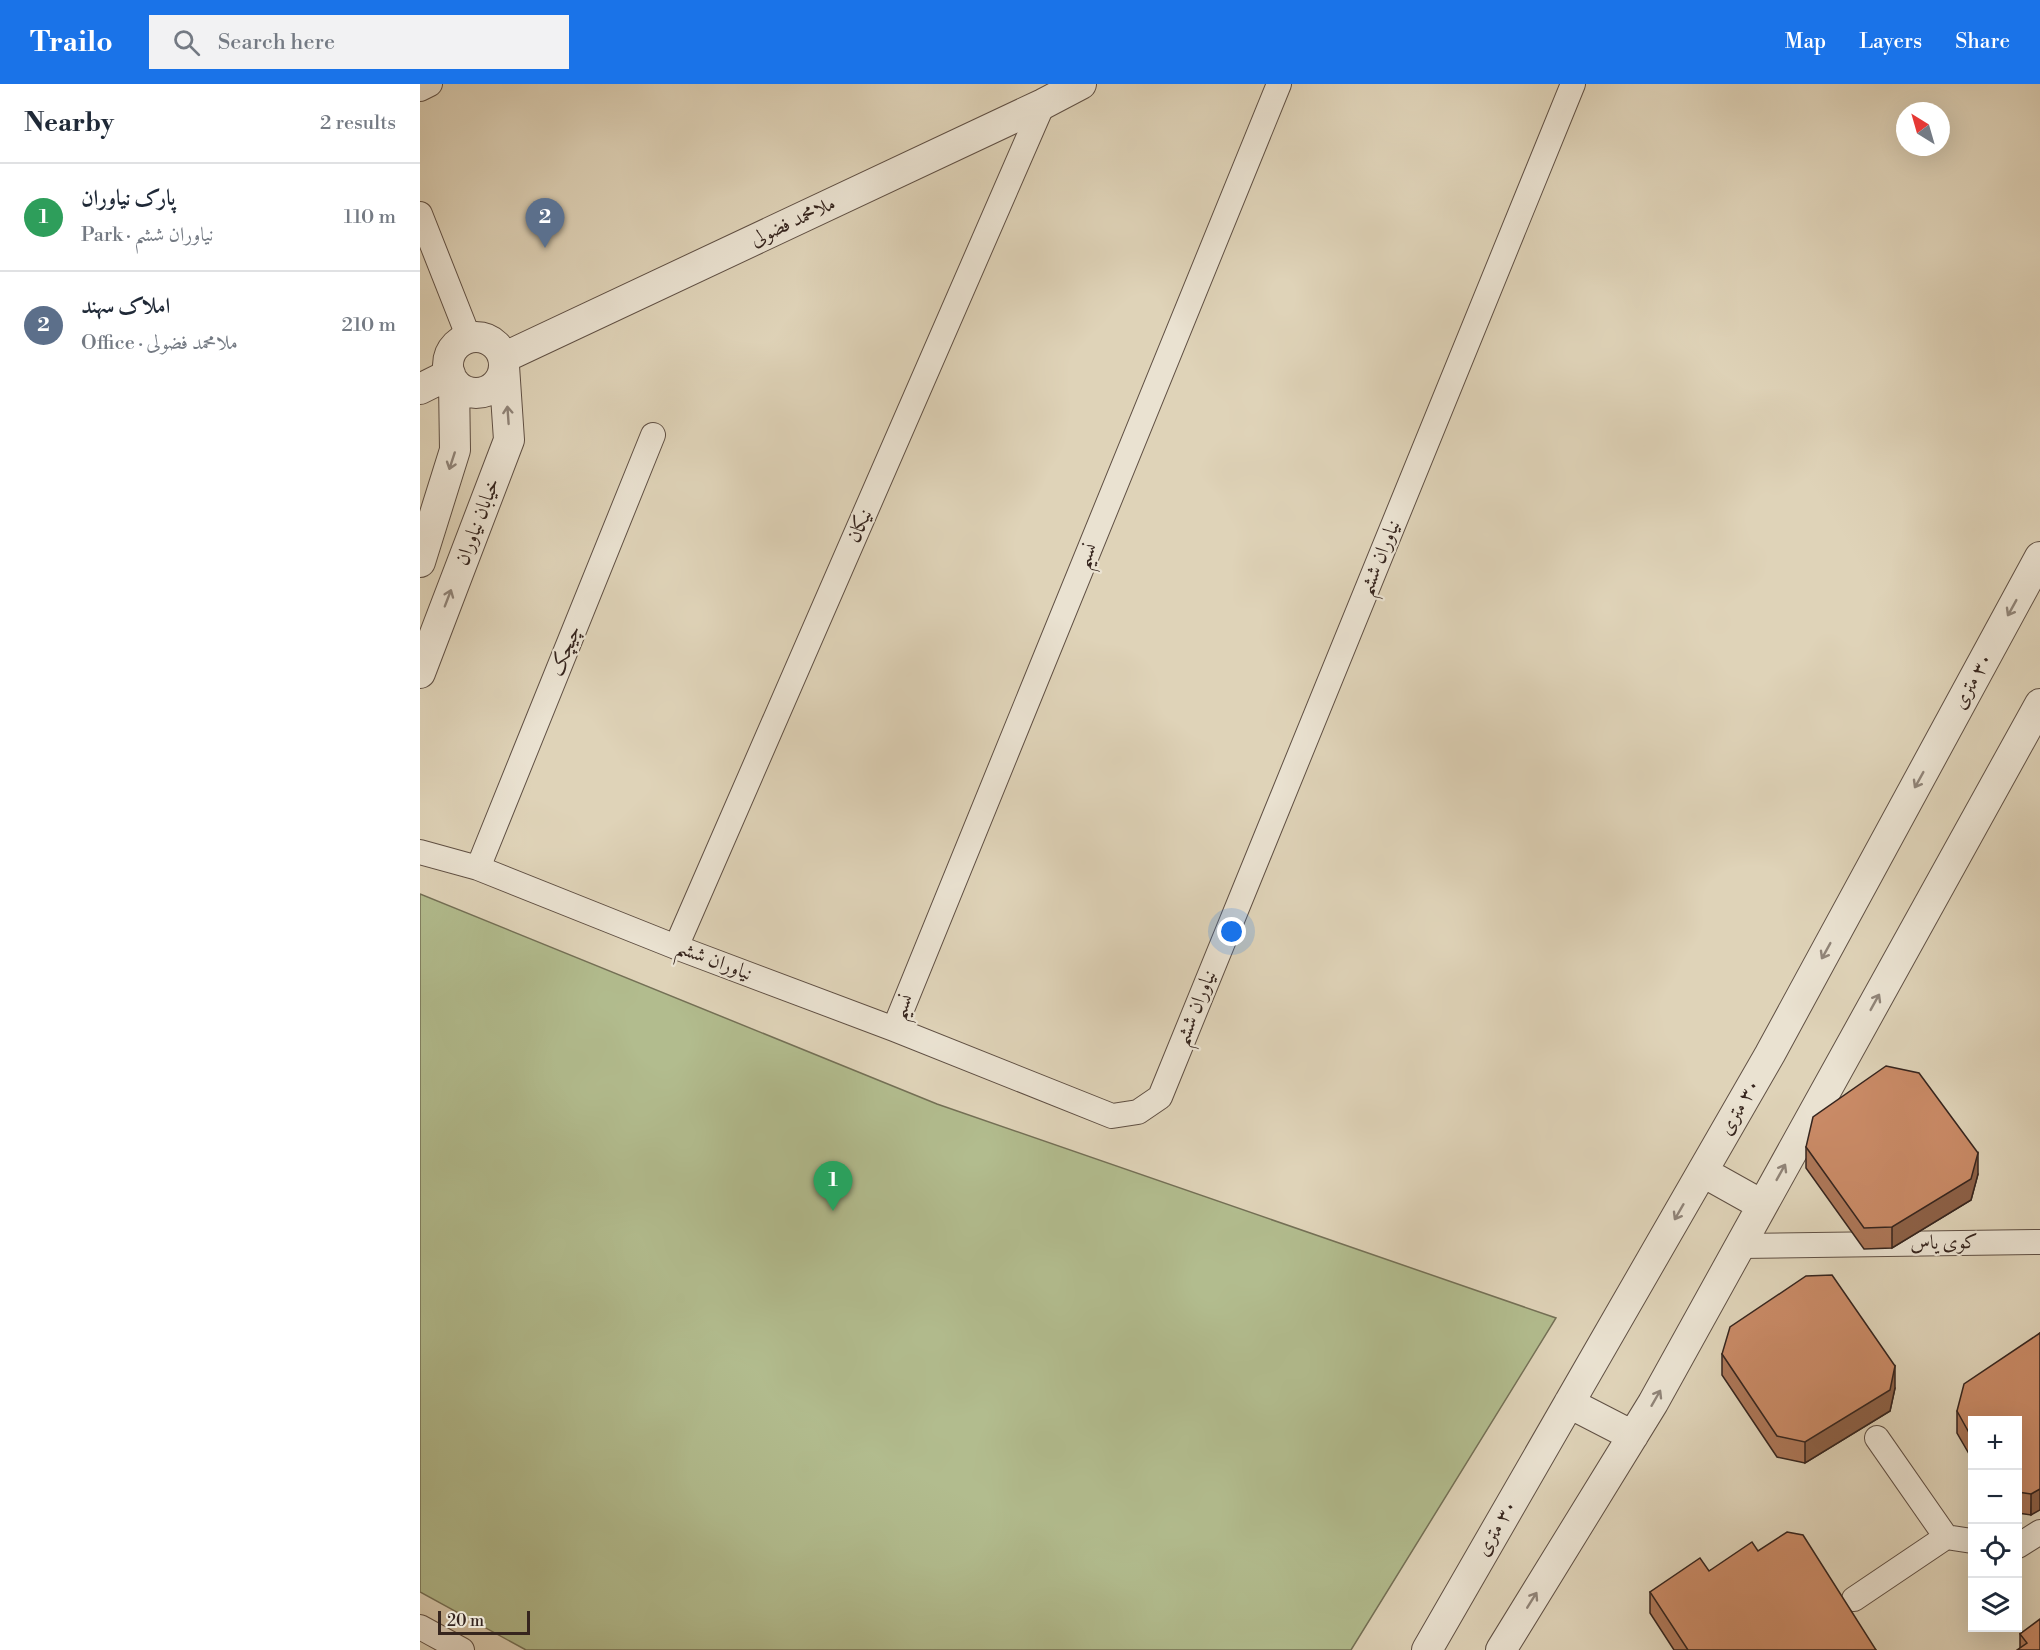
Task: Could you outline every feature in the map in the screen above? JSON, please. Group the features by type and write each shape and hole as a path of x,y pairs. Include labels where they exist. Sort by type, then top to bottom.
{"street":[{"path":"420,89 430,84"},
{"name":"ملامحمد فضولی","path":"504,362 1081,84"},
{"name":"نسیم","path":"894,1029 1279,84"},
{"name":"نیاوران ششم","path":"420,852 478,868 1112,1116 1138,1112 1160,1097 1573,84"},
{"name":"نیکان","path":"676,947 1043,104"},
{"path":"420,214 469,338"},
{"path":"469,338 487,339 500,350 504,362 502,376 497,384 480,393 462,388 452,378 448,364 450,355 461,341 469,338"},
{"name":"خیابان نیاوران","path":"420,673 509,440 504,362"},
{"path":"420,389 452,378"},
{"name":"خیابان نیاوران","path":"420,561 455,450 452,378"},
{"name":"چیچک","path":"478,868 653,435"},
{"name":"٣٠ متری","path":"1427,1650 1776,1044 2040,557"},
{"path":"1501,1650 1653,1403 2040,704"},
{"path":"1702,1172 1762,1206"},
{"name":"کوی یاس","path":"1740,1246 2040,1242"},
{"path":"1569,1402 1633,1436"},
{"path":"1877,1438 1946,1537"},
{"path":"2022,1543 2040,1532"},
{"path":"1854,1599 1946,1537 1968,1540"},
{"path":"427,1637 462,1650"}],"green space":[{"path":"420,894 937,1104 1556,1318 1351,1650 526,1650 420,1592"}],"building":[{"path":"1886,1066 1919,1073 1978,1153 1971,1179 1892,1227 1864,1228 1806,1147 1813,1117"},
{"path":"1832,1275 1895,1366 1890,1390 1805,1442 1777,1436 1722,1354 1730,1327 1806,1276"},
{"path":"2040,1333 2040,1489 2031,1494 2022,1493 2022,1416 1968,1416 1968,1431 1957,1411 1964,1384"},
{"path":"1787,1532 1803,1535 1876,1650 1688,1650 1650,1592 1700,1558 1709,1571 1752,1542 1758,1551"},
{"path":"2040,1619 2040,1650 2017,1650 2027,1643 2020,1634"}],"place":[{"name":"املاک سهند","path":"545,248"},
{"name":"پارک نیاوران","path":"833,1211"}]}
